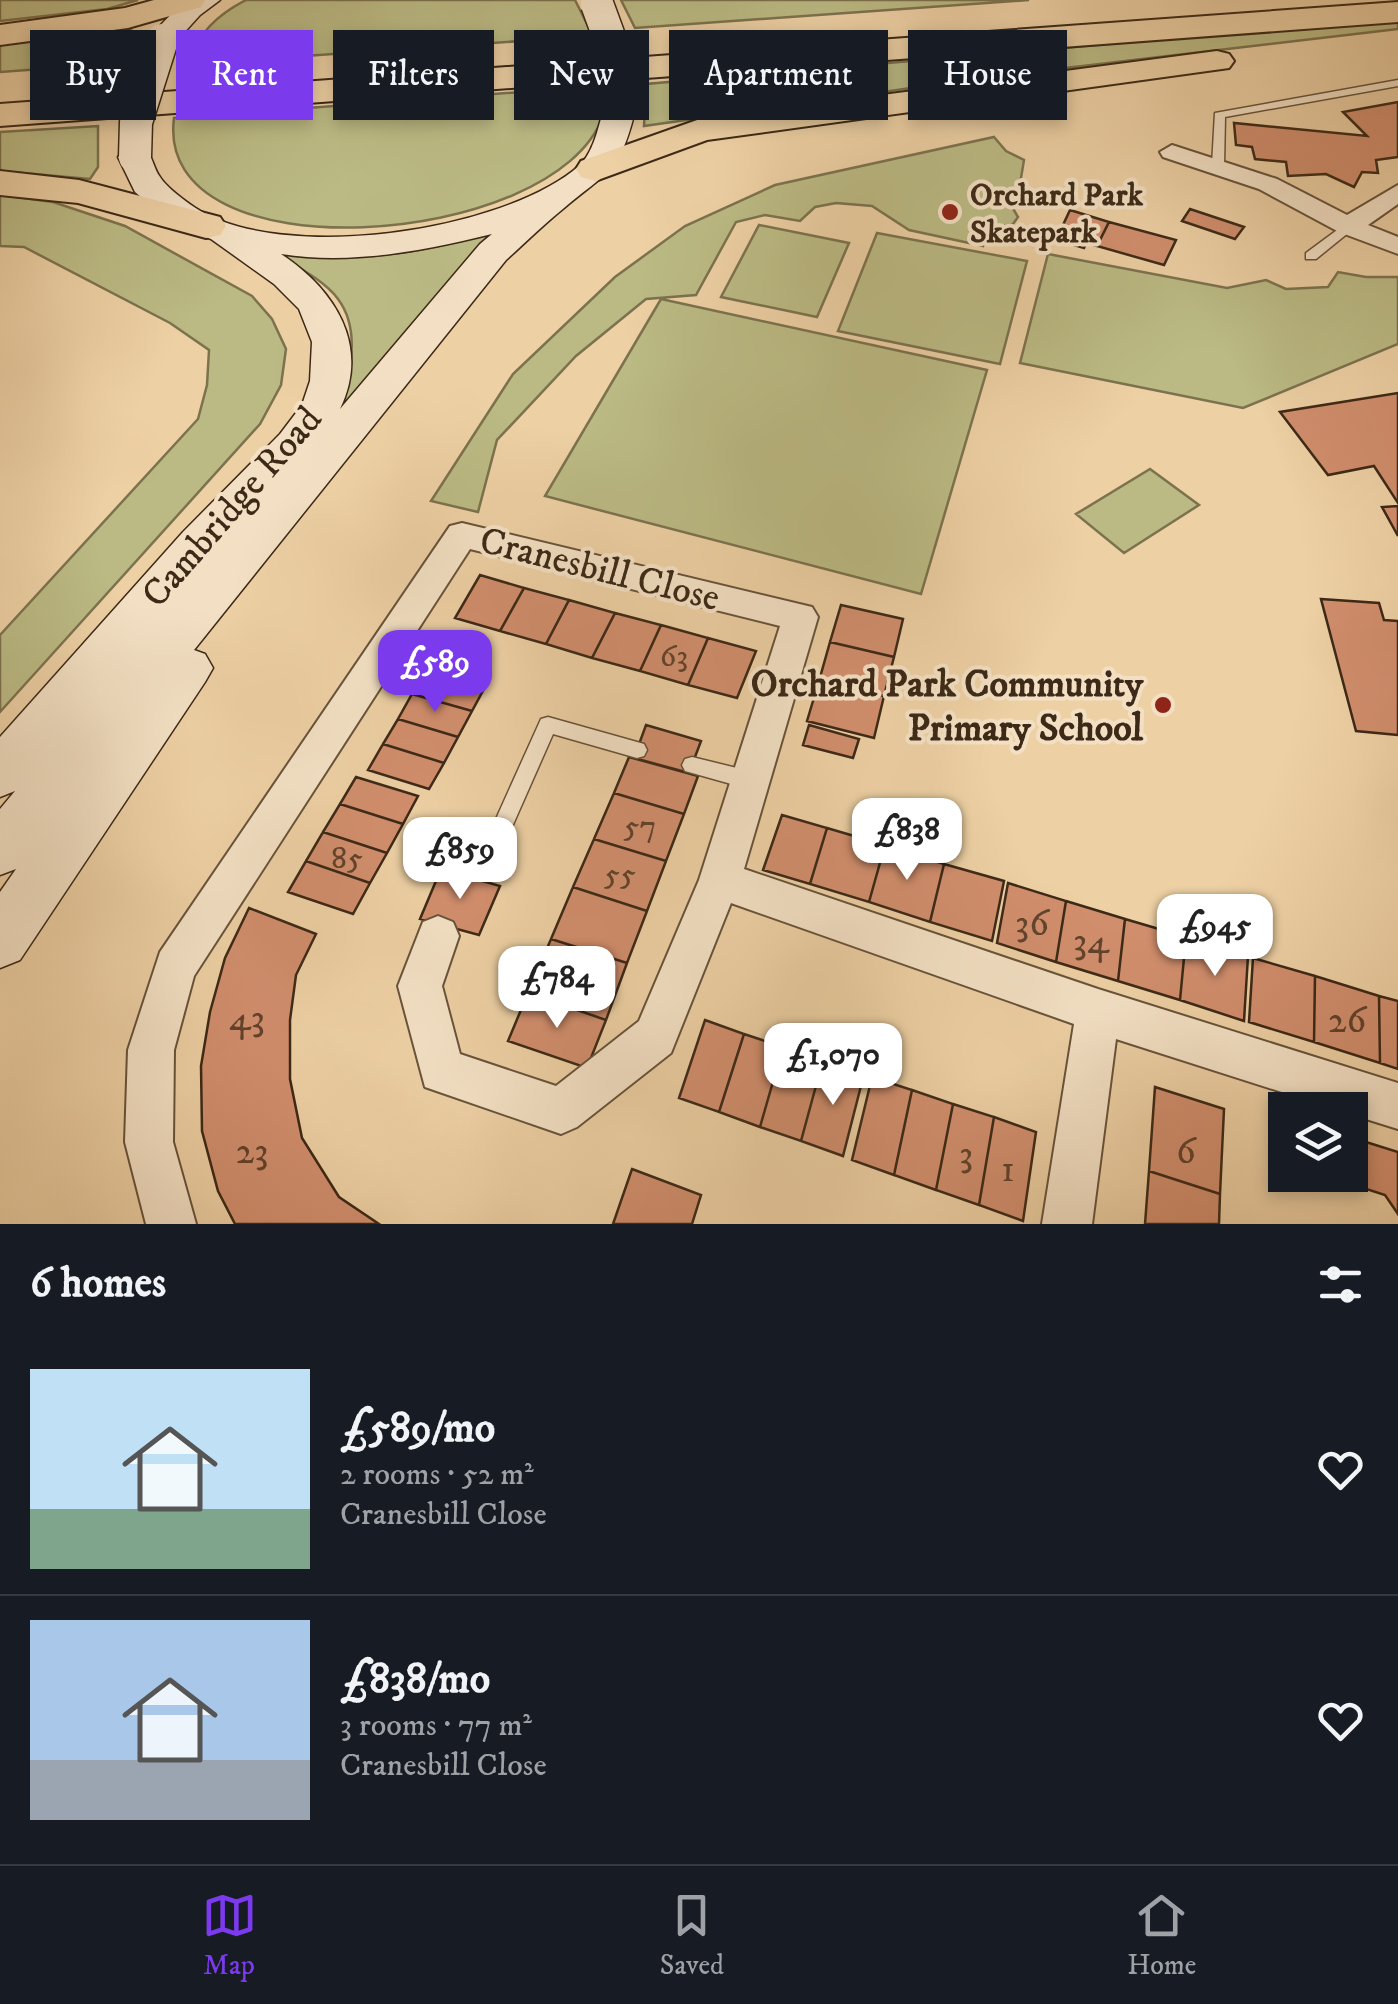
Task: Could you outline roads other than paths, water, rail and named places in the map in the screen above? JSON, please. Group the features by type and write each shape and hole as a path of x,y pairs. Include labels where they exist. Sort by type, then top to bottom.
{"highway":[{"path":"0,35 128,18 189,0"},
{"path":"0,91 677,45 1254,0"},
{"path":"0,115 1398,12"},
{"path":"595,169 700,130 1398,37"},
{"path":"0,183 91,192 217,231"}],"main road":[{"name":"Cambridge Road","path":"0,774 200,542 302,436 322,406 331,379 331,335 317,307 294,280 167,204 146,184 135,156 136,122 162,40 190,9 206,0"},
{"path":"595,2 608,34 619,110 607,149 595,169"},
{"name":"Cambridge Road","path":"0,850 494,252 595,169"},
{"path":"217,231 354,248 459,233 547,206"},
{"name":"Cambridge Road","path":"0,940 190,665 276,519"}],"street":[{"path":"1172,152 1268,184 1348,226 1398,246"},
{"path":"1348,226 1398,192"},
{"name":"Cranesbill Close","path":"172,1224 149,1142 152,1050 175,966 462,535 800,617 720,880 655,1037 561,1112 441,1071 420,986 438,936"},
{"path":"720,880 1098,1011 1398,1106"},
{"path":"1068,1224 1098,1011"}],"lane":[{"path":"1218,166 1219,116 1398,83"},
{"path":"1311,256 1348,226"},
{"path":"501,830 548,725 638,750"},
{"path":"692,765 749,780"}],"place":[{"name":"Orchard Park Skatepark","path":"950,212"},
{"name":"Orchard Park Community Primary School","path":"1163,705"}]}
